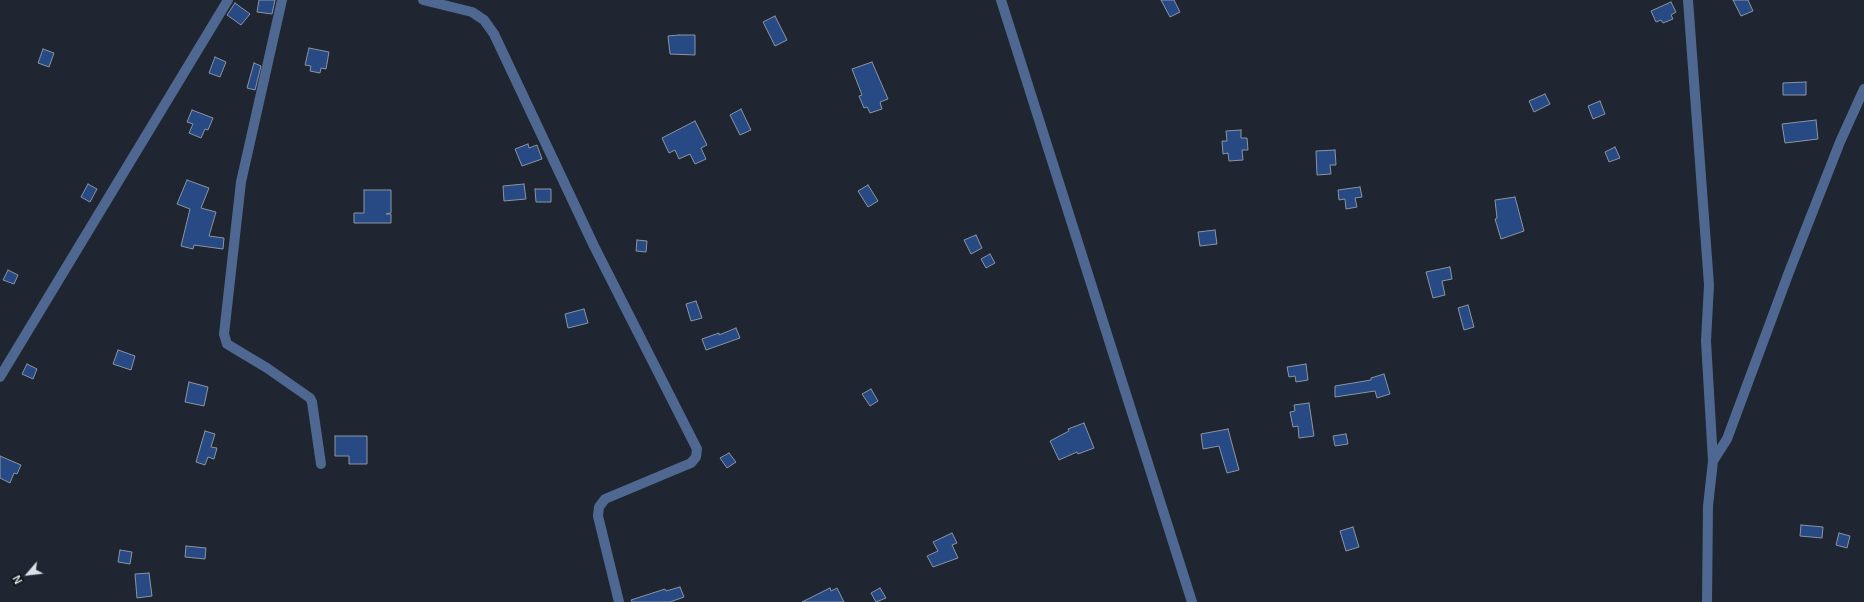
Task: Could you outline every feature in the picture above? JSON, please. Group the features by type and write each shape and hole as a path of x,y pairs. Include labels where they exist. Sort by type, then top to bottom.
{"street":[{"path":"0,377 228,0"},
{"path":"282,0 241,182 224,334 227,344 267,368 310,398 312,402 321,464"},
{"path":"423,0 472,12 484,20 494,34 594,246 697,449 696,457 691,463 605,498 599,506 598,516 619,602"},
{"path":"1001,0 1192,602"},
{"path":"1688,0 1709,285 1706,341 1713,461 1708,506 1707,602"},
{"path":"1713,461 1727,439 1840,142 1864,89"}],"building":[{"path":"259,0 275,0 272,14 257,12"},
{"path":"1161,0 1174,0 1180,12 1170,17"},
{"path":"1733,0 1748,0 1753,11 1741,16"},
{"path":"1671,2 1676,12 1671,15 1673,19 1663,23 1661,20 1656,22 1651,11"},
{"path":"235,3 250,14 241,25 227,15"},
{"path":"775,16 787,40 775,46 763,22"},
{"path":"695,35 695,55 670,54 668,36"},
{"path":"309,48 329,52 326,69 321,68 320,73 310,71 311,66 305,65"},
{"path":"43,49 54,53 49,67 38,63"},
{"path":"215,57 226,62 220,77 209,73"},
{"path":"872,62 888,99 880,102 882,109 870,113 867,107 864,108 859,96 862,95 852,69"},
{"path":"254,63 261,66 255,90 247,88"},
{"path":"1806,82 1806,95 1783,95 1783,83"},
{"path":"1545,94 1550,104 1534,112 1529,101"},
{"path":"1600,101 1605,114 1593,119 1588,106"},
{"path":"741,109 751,130 740,135 730,115"},
{"path":"192,110 213,118 208,130 205,129 201,138 189,133 193,124 187,122"},
{"path":"1816,120 1818,139 1785,143 1782,124"},
{"path":"695,121 707,145 701,148 706,159 695,164 690,154 679,159 675,150 669,153 662,138"},
{"path":"1241,130 1241,138 1247,138 1248,150 1242,150 1243,160 1229,161 1228,153 1223,154 1222,141 1227,141 1226,131"},
{"path":"528,144 529,148 537,145 542,159 522,166 515,149"},
{"path":"1615,147 1620,158 1609,162 1605,152"},
{"path":"1335,150 1336,165 1330,165 1331,174 1317,175 1316,151"},
{"path":"187,180 209,188 201,208 216,212 209,236 224,238 223,249 194,245 193,249 181,246 190,209 177,204"},
{"path":"88,184 97,189 90,202 81,197"},
{"path":"524,184 526,199 504,201 503,186"},
{"path":"868,185 878,201 868,207 858,191"},
{"path":"1360,187 1362,197 1355,198 1357,207 1346,209 1345,199 1339,200 1338,190"},
{"path":"535,189 551,189 551,202 536,202"},
{"path":"364,190 391,190 391,213 386,214 391,214 391,223 354,223 354,213 364,213"},
{"path":"1515,197 1524,231 1501,239 1495,219 1497,218 1495,200"},
{"path":"1215,230 1217,244 1200,246 1198,232"},
{"path":"976,235 982,248 971,254 964,240"},
{"path":"637,240 647,241 646,252 636,251"},
{"path":"990,254 995,263 986,268 981,259"},
{"path":"1450,267 1452,279 1442,281 1445,295 1433,298 1426,272"},
{"path":"8,270 18,275 14,284 3,280"},
{"path":"696,301 702,318 691,321 686,304"},
{"path":"1468,305 1474,327 1464,330 1458,308"},
{"path":"584,309 588,323 568,328 565,314"},
{"path":"736,328 740,338 706,350 702,339 719,333 719,335"},
{"path":"118,350 135,356 131,370 113,364"},
{"path":"27,364 37,369 33,379 22,374"},
{"path":"1306,364 1308,380 1296,382 1295,376 1289,377 1287,367"},
{"path":"1384,374 1390,394 1377,398 1375,391 1335,397 1335,386 1371,380 1371,378"},
{"path":"189,382 208,387 204,406 185,402"},
{"path":"871,389 878,401 870,406 862,394"},
{"path":"1309,403 1314,436 1299,438 1298,426 1293,427 1290,412 1295,411 1294,405"},
{"path":"1084,423 1094,448 1078,454 1077,452 1059,460 1050,441 1069,431 1068,429"},
{"path":"1228,429 1239,470 1227,473 1219,446 1203,449 1201,434"},
{"path":"205,431 215,434 211,447 217,448 214,459 208,457 205,465 196,462"},
{"path":"1346,434 1348,444 1335,446 1333,436"},
{"path":"335,436 367,436 367,464 349,464 349,456 335,456"},
{"path":"729,453 736,462 727,468 720,458"},
{"path":"0,456 21,465 17,474 14,473 10,483 0,478"},
{"path":"1801,525 1823,527 1822,538 1800,536"},
{"path":"1353,527 1359,547 1346,551 1340,531"},
{"path":"952,533 957,543 952,545 958,558 933,567 927,556 938,551 933,542"},
{"path":"1839,533 1850,536 1847,548 1836,545"},
{"path":"186,546 206,548 205,559 185,557"},
{"path":"120,550 132,552 130,564 118,562"},
{"path":"149,573 152,596 137,598 135,574"},
{"path":"680,587 684,597 670,602 632,602 631,600 665,589 666,591"},
{"path":"830,588 831,591 837,588 844,602 802,602"},
{"path":"880,588 886,598 876,602 871,593"}]}
